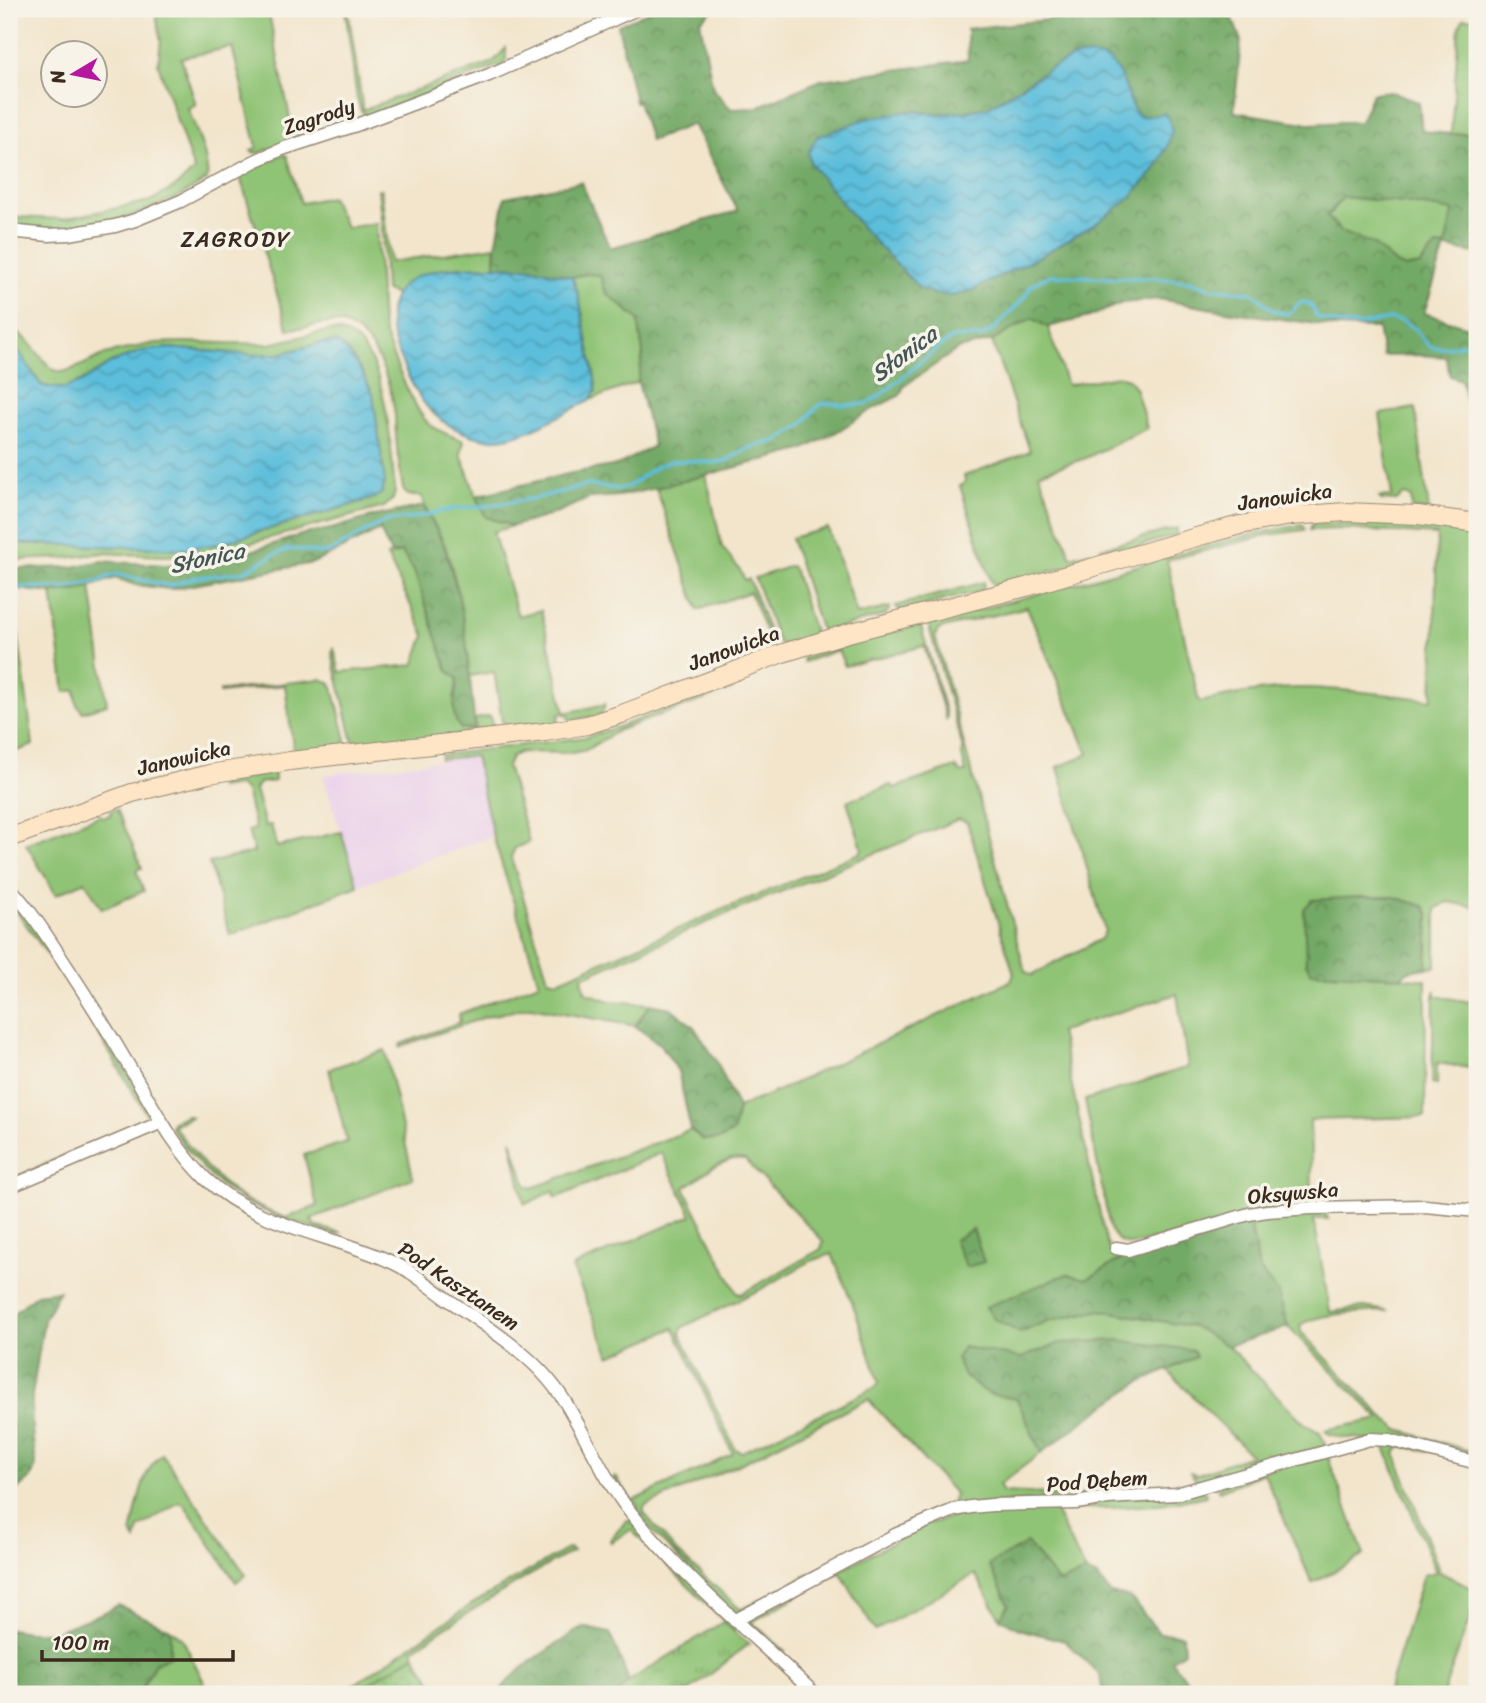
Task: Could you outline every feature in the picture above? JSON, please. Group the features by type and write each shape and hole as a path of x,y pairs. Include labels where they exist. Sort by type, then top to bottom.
{"street":[{"name":"Zagrody","path":"9,231 69,234 135,220 181,201 282,149 359,124 489,75 637,9"},
{"name":"Janowicka","path":"9,838 125,796 209,774 290,761 587,725 780,654 848,632 1026,587 1247,524 1299,515 1346,512 1407,514 1477,523"},
{"name":"Pod Kasztanem","path":"9,887 42,929 100,1016 173,1140 193,1165 234,1202 281,1223 398,1265 492,1330 536,1366 564,1400 613,1489 631,1513 691,1579 815,1694"},
{"path":"9,1187 162,1122"},
{"name":"Oksywska","path":"1116,1248 1128,1250 1248,1214 1284,1209 1425,1206 1477,1211"},
{"name":"Pod Dębem","path":"736,1620 895,1535 942,1514 971,1507 1076,1503 1108,1498 1176,1494 1370,1439 1384,1439 1477,1463"}],"shaded area":[{"path":"475,756 493,836 358,886 323,775"}],"green space":[{"path":"155,9 268,9 293,133 304,130 305,135 260,153 251,151 257,147 232,47 181,58 196,105 188,108 204,153 207,180 178,197 117,222 53,230 17,227 16,217 63,219 150,201 175,187 194,171 158,64 161,41"},
{"path":"345,9 348,9 363,110 493,62 506,48 506,60 503,64 367,116 361,111 357,98"},
{"path":"654,9 714,9 700,21 713,89 731,109 755,108 821,80 968,60 967,29 1115,9 1229,9 1241,41 1234,112 1311,124 1360,122 1372,94 1390,92 1419,103 1422,131 1477,133 1477,253 1445,248 1424,313 1477,330 1477,445 1461,380 1450,376 1446,357 1383,356 1378,328 1336,327 1159,299 1122,303 1089,317 1048,327 1032,318 992,341 958,349 904,386 900,395 802,450 656,488 619,496 590,498 548,516 513,526 486,517 476,496 618,465 654,446 638,382 643,353 638,319 606,293 600,275 572,277 532,268 495,266 505,197 581,182 610,248 738,211 693,124 650,141 638,101 635,102 618,25","holes":["1051,68 1128,98 1137,113 1153,117 1153,172 1129,199 1095,224 973,290 953,296 863,229 811,164 809,153 909,111 939,114 988,107","1343,197 1453,211 1445,247 1436,246 1420,265 1405,268 1396,264 1373,244 1341,232 1327,216"]},
{"path":"1464,18 1477,19 1477,133 1451,134 1459,27"},
{"path":"283,154 287,156 301,203 331,197 346,228 376,223 382,324 389,347 423,417 437,429 464,441 461,454 486,517 513,526 493,532 518,616 541,610 565,713 559,714 558,723 506,727 502,721 494,672 469,676 455,577 442,540 421,496 408,495 403,489 392,397 384,371 371,347 353,329 342,324 329,323 288,329 239,174"},
{"path":"378,189 381,189 390,262 496,246 495,266 440,269 417,277 395,295 385,290"},
{"path":"1343,197 1454,210 1445,248 1436,246 1420,265 1405,268 1396,264 1373,244 1341,232 1327,216"},
{"path":"600,275 606,293 638,319 643,353 638,382 590,400 596,391 595,379 578,293 572,277"},
{"path":"1032,318 1048,327 1067,385 1118,376 1129,379 1136,390 1147,428 1086,458 1039,473 1071,557 1090,552 1090,557 1086,561 997,587 991,582 960,486 965,481 964,476 1030,451 992,341"},
{"path":"9,327 25,338 49,366 63,372 105,354 155,343 270,344 326,331 347,334 363,348 375,368 383,394 391,449 395,492 393,499 384,507 210,554 165,556 101,553 68,558 9,560 9,543 186,549 218,544 374,498 321,343 279,354 254,355 168,348 111,363 81,382 65,388 53,388 41,385 18,350 9,343"},
{"path":"1415,408 1429,511 1412,509 1411,497 1404,495 1396,501 1381,500 1379,497 1392,496 1380,414"},
{"path":"706,475 722,547 745,580 749,579 773,642 771,649 748,659 735,654 765,646 769,640 750,592 698,610 656,488"},
{"path":"424,506 444,545 459,597 475,728 461,729 457,723 454,711 457,678 448,671 414,571 402,552 391,554 380,530 313,563 171,589 136,585 115,578 80,590 52,593 9,588 9,569 72,567 102,561 165,565 215,560 304,534"},
{"path":"1312,524 1392,525 1477,533 1477,907 1447,902 1436,909 1436,967 1427,968 1429,915 1312,972 1426,980 1425,1117 1310,1120 1312,1194 1309,1204 1132,1245 1119,1240 1110,1229 1085,1100 1188,1067 1177,994 1060,1032 1106,1241 1110,1250 1132,1253 1086,1279 1067,1274 987,1307 1020,1333 1047,1321 1101,1310 1194,1327 1228,1346 1305,1424 1319,1431 1325,1447 1200,1483 1190,1472 1195,1475 1251,1455 1167,1370 1196,1357 1193,1350 1060,1343 1021,1358 963,1347 989,1394 1017,1398 1041,1453 999,1485 1003,1492 1078,1495 1088,1493 1084,1496 954,1507 737,1613 733,1612 653,1532 636,1510 637,1504 632,1504 613,1478 616,1477 632,1501 733,1454 674,1328 610,1356 572,1267 692,1215 661,1153 556,1198 553,1191 526,1204 511,1140 526,1185 532,1188 691,1130 703,1140 733,1132 738,1108 1011,981 1014,974 967,822 959,819 731,912 582,977 585,992 610,1001 650,1004 635,1026 530,1007 485,1017 400,1047 401,1044 460,1022 459,1014 539,983 493,836 475,756 440,759 441,755 586,737 731,684 733,689 619,730 586,750 572,753 520,752 512,756 507,766 529,842 515,848 511,857 548,979 558,981 860,853 862,848 847,801 891,785 894,788 956,767 961,773 966,772 963,749 928,623 1203,547 1303,525 1305,530 1268,535 1167,560 1199,702 1293,688 1354,691 1432,700 1437,535 1343,529 1310,530","holes":["1027,607 1088,754 1058,767 1105,931 1101,939 1032,975 1025,971 935,636 939,629","732,1159 745,1160 823,1241 821,1249 741,1294 737,1293 684,1188 713,1167","832,1254 855,1310 879,1382 876,1387 742,1452 735,1449 680,1333 683,1327 811,1261","868,1399 955,1494 952,1503 740,1609 677,1552 643,1512 645,1506 744,1462"]},
{"path":"828,528 857,615 890,609 885,615 825,632 820,628 791,538"},
{"path":"1177,528 1176,535 1116,553 1102,552 1101,548"},
{"path":"402,552 414,571 457,678 454,697 475,728 475,719 490,716 493,725 488,729 467,731 465,734 358,745 352,738 332,653 334,649 340,672 414,665 425,635 387,556"},
{"path":"791,566 814,632 811,637 783,645 778,642 755,578"},
{"path":"984,582 983,590 903,611 895,606"},
{"path":"91,586 107,704 83,712 77,705 75,690 65,692 52,593"},
{"path":"9,588 12,588 33,745 9,754"},
{"path":"921,627 946,719 924,646 845,666 838,650 804,662 803,658"},
{"path":"320,679 329,682 333,687 346,740 344,749 297,755 293,747 285,685 220,693 220,691"},
{"path":"605,704 602,714 571,721 565,713"},
{"path":"275,773 275,781 259,783 255,789 265,826 271,825 277,847 341,832 358,886 230,935 209,863 254,852 248,831 255,829 246,791 238,785 219,788 220,782"},
{"path":"117,809 142,868 136,870 144,891 102,909 85,881 56,895 26,844 101,815 103,818 110,815 110,811"},
{"path":"9,894 85,1003 153,1120 9,1184 9,1180 149,1119 68,983 9,901"},
{"path":"1394,897 1424,906 1429,915 1427,968 1409,971 1400,977 1312,972 1306,963 1304,909 1312,900"},
{"path":"1436,990 1436,996 1477,1003 1477,1069 1437,1063 1437,1085 1432,1083"},
{"path":"650,1004 671,1008 694,1027 716,1060 738,1108 733,1132 720,1139 703,1140 691,1130 678,1071 661,1045 635,1026"},
{"path":"385,1050 413,1178 311,1219 315,1226 340,1233 334,1235 287,1220 253,1206 231,1193 202,1168 170,1127 173,1121 187,1115 191,1117 173,1125 210,1170 242,1198 286,1218 317,1206 304,1155 347,1142 329,1069"},
{"path":"1324,1211 1328,1219 1314,1219 1330,1312 1364,1307 1388,1311 1316,1318 1300,1326 1301,1332 1386,1420 1399,1430 1477,1453 1477,1459 1343,1438 1325,1430 1380,1419 1288,1327 1278,1293 1259,1269 1249,1218"},
{"path":"1249,1218 1259,1269 1278,1293 1288,1327 1228,1346 1194,1327 1101,1310 1047,1321 1020,1333 994,1319 986,1307 1067,1274 1086,1279 1132,1253"},
{"path":"973,1229 984,1262 966,1267 954,1240"},
{"path":"59,1291 44,1320 32,1395 36,1465 31,1478 18,1489 9,1491 9,1317 37,1294"},
{"path":"1117,1340 1193,1350 1196,1357 1139,1383 1041,1453 1017,1399 989,1394 965,1377 956,1359 963,1347 1021,1358 1060,1343"},
{"path":"1383,1442 1400,1447 1395,1453 1440,1572 1477,1591 1477,1598 1443,1694 1387,1694 1423,1575 1436,1572"},
{"path":"162,1454 246,1575 236,1582 184,1504 179,1502 139,1528 136,1540 133,1535 132,1529 145,1479 149,1469"},
{"path":"1328,1457 1364,1555 1312,1583 1264,1473 1219,1491 1218,1488 1254,1473"},
{"path":"1205,1491 1206,1496 1149,1505 1092,1509 1053,1508 1086,1572 1059,1583 1026,1544 1009,1605 1000,1618 975,1574 875,1631 840,1572 752,1622 785,1652 748,1622 748,1619 925,1525 963,1513 972,1515 991,1508"},
{"path":"629,1520 737,1627 734,1631 631,1530 611,1542"},
{"path":"1027,1543 1059,1583 1086,1572 1098,1577 1111,1594 1130,1597 1159,1633 1183,1635 1184,1652 1172,1660 1196,1694 1103,1694 1100,1675 1065,1641 1019,1629 1000,1618 1009,1605 989,1565"},
{"path":"569,1548 573,1551 492,1598 413,1649 415,1655 356,1691 352,1686 472,1604"},
{"path":"118,1605 170,1629 170,1656 155,1663 139,1694 9,1694 9,1629 54,1632"},
{"path":"723,1622 749,1644 685,1694 617,1694 629,1681"},
{"path":"582,1627 610,1633 629,1681 617,1694 500,1694 504,1686 523,1668"},
{"path":"170,1629 182,1638 210,1694 139,1694 155,1663 170,1655"},
{"path":"415,1655 440,1694 358,1694 356,1691"}],"water":[{"path":"1090,55 1110,60 1121,76 1138,114 1152,116 1164,113 1169,118 1172,131 1167,147 1153,172 1129,199 1095,224 1042,255 973,290 953,296 935,294 919,288 863,229 811,164 808,153 817,137 865,119 909,111 939,114 988,107 1051,68 1074,57"},
{"path":"450,268 532,268 572,277 578,293 596,391 590,400 545,424 508,438 488,439 461,431 444,422 423,402 397,350 390,313 397,292 417,277"},
{"path":"335,342 350,354 373,394 385,482 382,493 374,498 218,544 186,549 9,543 9,343 18,350 41,385 65,388 81,382 111,363 142,351 168,348 254,355 279,354"}],"waterway":[{"name":"Słonica","path":"9,587 66,588 99,581 115,574 169,586 193,578 243,572 277,553 290,549 326,553 387,521 537,498 588,485 618,489 628,487 656,467 670,461 726,461 749,448 776,441 788,434 803,424 822,404 868,403 953,338 982,337 994,329 1024,298 1031,286 1051,275 1188,281 1210,288 1253,293 1274,311 1287,314 1299,303 1306,302 1313,307 1316,316 1345,325 1361,325 1390,319 1402,321 1415,329 1432,347 1468,343 1477,345"}],"district":[{"name":"ZAGRODY","path":"236,239"}]}
